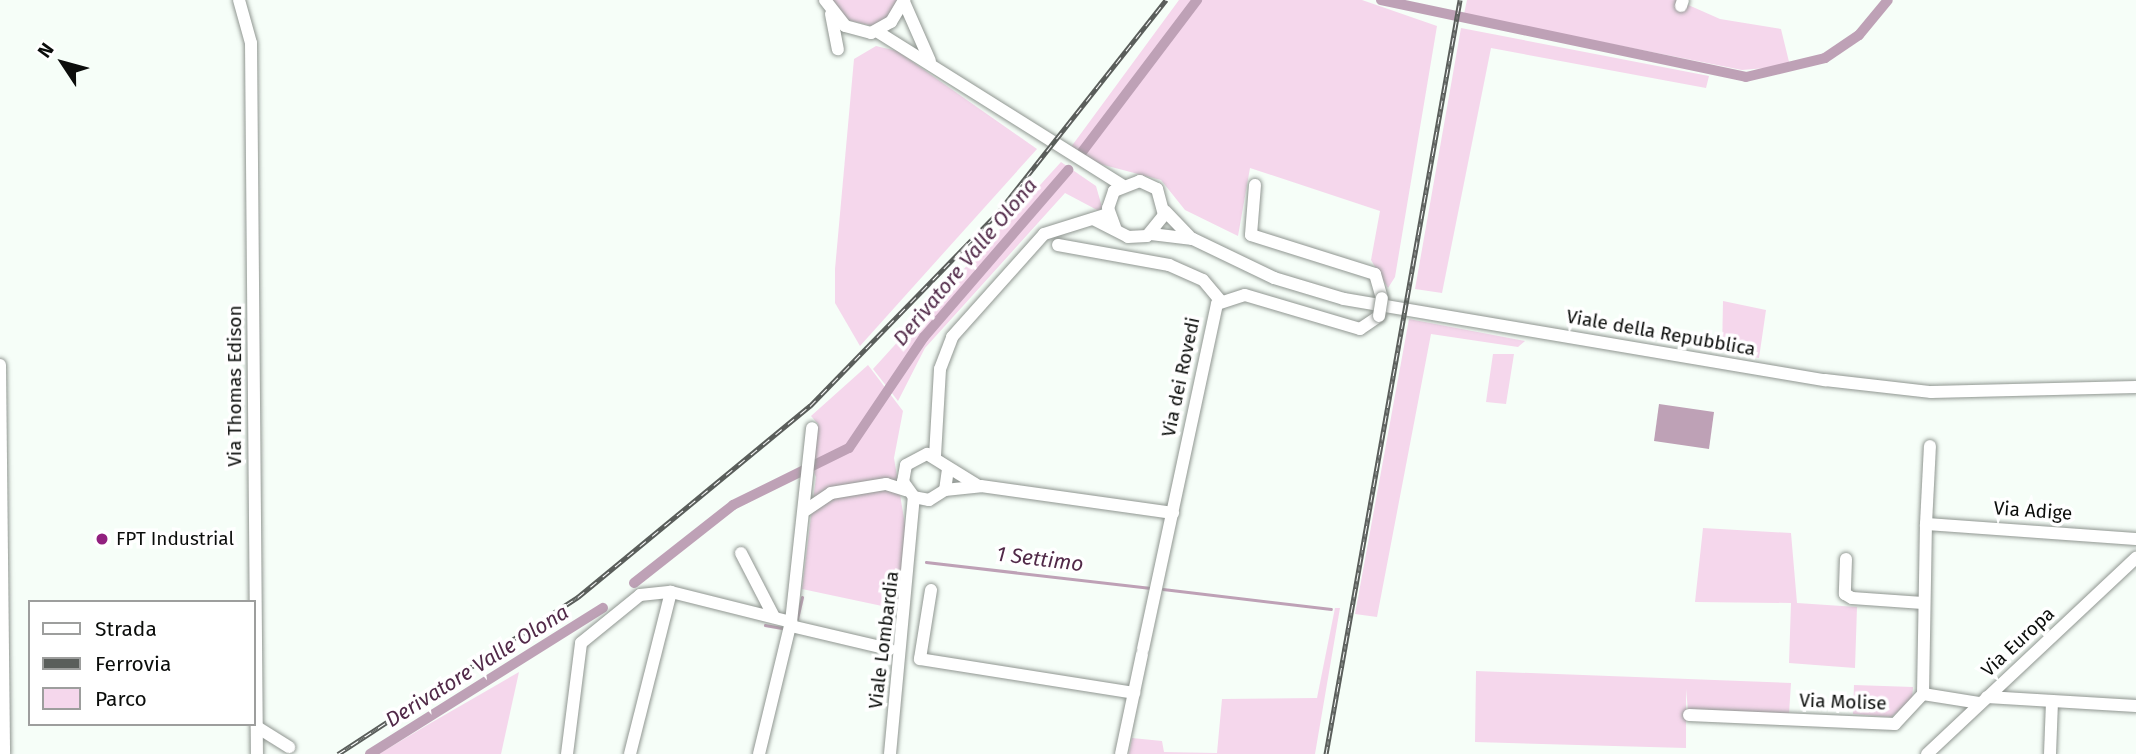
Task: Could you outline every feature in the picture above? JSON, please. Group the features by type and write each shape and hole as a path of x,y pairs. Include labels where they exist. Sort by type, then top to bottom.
{"street":[{"name":"Via Thomas Edison","path":"239,0 247,18"},
{"name":"Via Thomas Edison","path":"249,0 247,18 255,600"},
{"path":"878,32 904,1"},
{"path":"904,1 916,41 937,69"},
{"path":"827,4 845,26 878,32 1097,175 1122,185 1149,183 1165,211 1151,234 1128,237 1093,219"},
{"path":"827,4 838,49"},
{"path":"1097,175 1110,199"},
{"path":"1116,230 1108,214 1110,199 1122,185"},
{"name":"Via dei Rovedi","path":"1121,754 1220,300 1245,295 1360,329 1379,316 1382,298 1375,274 1251,235 1255,185"},
{"name":"Viale della Repubblica","path":"1165,211 1193,239"},
{"path":"981,486 948,470 935,456 932,428 940,369 952,337 1044,234 1108,214"},
{"name":"Viale della Repubblica","path":"1151,234 1193,239 1274,278 1344,299 1825,380 1931,392 2136,387"},
{"path":"1058,245 1159,262 1196,275 1220,300"},
{"path":"0,365 4,754"},
{"path":"760,754 791,624 806,510 806,472 812,428"},
{"path":"910,494 906,466 919,455 932,428"},
{"path":"1930,446 1923,603 1923,694 1984,700 2136,706"},
{"path":"919,455 935,456"},
{"path":"945,490 948,470"},
{"path":"806,510 831,493 886,484 929,500 945,490 981,486 1172,513"},
{"name":"Viale Lombardia","path":"890,754 916,530 910,494"},
{"name":"Viale Lombardia","path":"916,530 929,500"},
{"name":"Via Adige","path":"1926,524 2136,539"},
{"path":"741,554 774,617"},
{"name":"Via Europa","path":"1927,754 2136,558"},
{"path":"1846,559 1845,594 1852,598 1923,603"},
{"path":"931,590 920,659 1134,693"},
{"path":"567,754 581,643 646,591 671,592 890,649"},
{"path":"631,754 671,592"},
{"name":"Via Thomas Edison","path":"256,656 257,754"},
{"name":"Via Molise","path":"1689,715 1895,724 1923,694"},
{"path":"2050,754 2052,701"},
{"path":"257,727 289,747"}],"green space":[{"path":"831,0 897,0 888,17 873,26 847,20"},
{"path":"1179,0 1362,0 1437,26 1395,277 1388,288 1371,260 1380,211 1250,168 1238,236 1185,210 1161,180 1100,164 1071,147"},
{"path":"1467,0 1677,0 1720,19 1781,29 1790,66 1742,70 1501,22 1464,14"},
{"path":"1461,28 1709,76 1706,88 1491,48 1442,293 1415,289"},
{"path":"876,46 897,51 1037,149 860,346 835,303 835,269 854,59"},
{"path":"1061,162 1096,186 1102,207 1099,211 1065,193 925,348 898,401 873,369"},
{"path":"1723,301 1766,310 1759,358 1722,352"},
{"path":"1409,319 1525,341 1518,347 1431,334 1377,617 1355,614"},
{"path":"1493,354 1514,354 1506,404 1486,402"},
{"path":"868,365 903,411 894,458 909,549 901,610 802,589 816,477 810,464 818,424 811,416"},
{"path":"1703,528 1791,533 1797,603 1857,607 1855,668 1789,663 1791,603 1695,602"},
{"path":"1335,608 1340,608 1315,754 1129,754 1132,738 1162,741 1164,752 1217,753 1222,699 1317,698"},
{"path":"1476,671 1791,683 1789,714 1688,710 1686,689 1686,748 1475,742"},
{"path":"519,672 501,754 379,754 429,724"},
{"path":"1854,685 1913,687 1912,701 1891,717 1853,714"}],"shaded area":[{"path":"1659,404 1714,412 1709,449 1654,441"}],"waterway":[{"name":"Derivatore Valle Olona","path":"1082,152 1197,0"},
{"path":"1381,0 1746,77 1825,58 1859,35 1888,0"},
{"name":"Derivatore Valle Olona","path":"634,583 733,505 849,448 924,337 1068,170"},
{"name":"1 Settimo","path":"926,562 1150,588"},
{"name":"1 Settimo","path":"1163,589 1331,609"},
{"name":"1 Settimo","path":"797,619 802,598"},
{"name":"Derivatore Valle Olona","path":"370,754 603,608"},
{"name":"1 Settimo","path":"765,625 782,628"}],"railway":[{"path":"338,754 578,597 810,406 997,214 1166,0"},
{"path":"1326,754 1460,0"}],"place":[{"name":"FPT Industrial","path":"102,539"}]}
